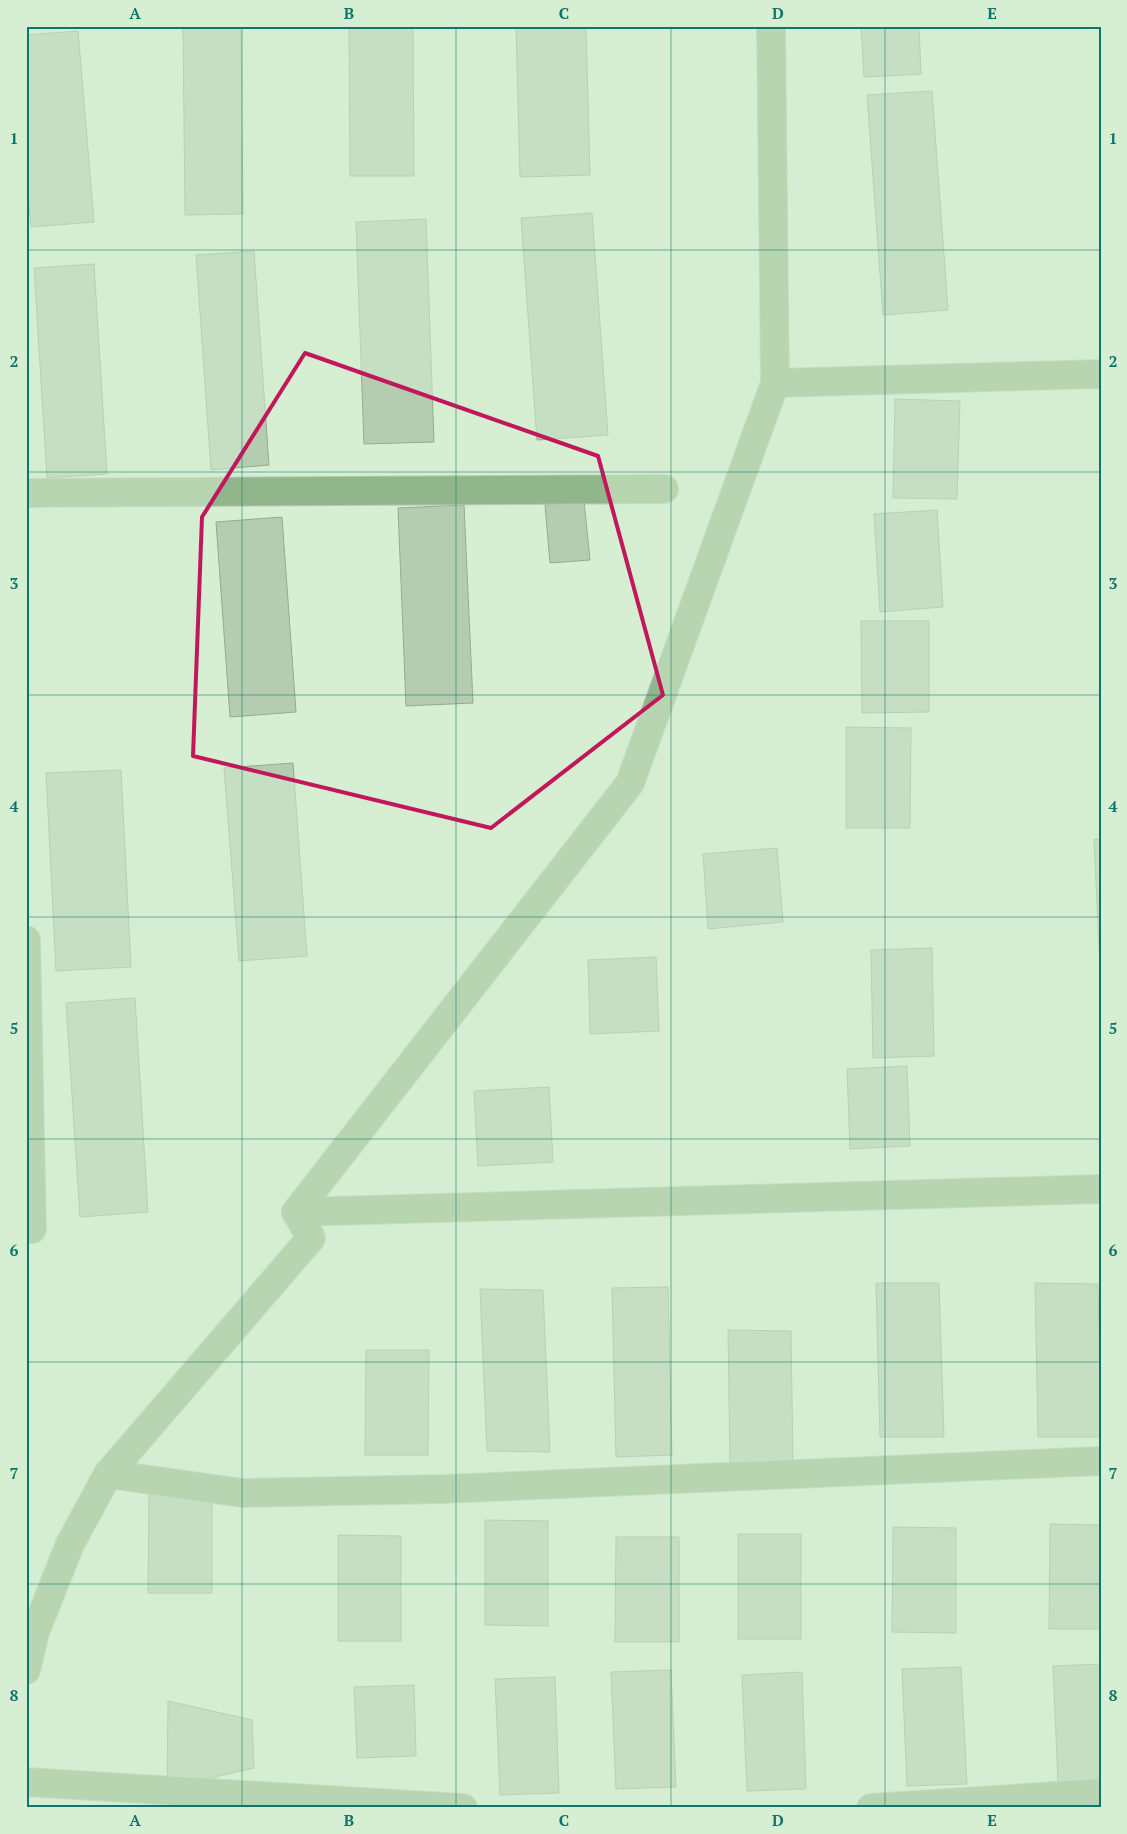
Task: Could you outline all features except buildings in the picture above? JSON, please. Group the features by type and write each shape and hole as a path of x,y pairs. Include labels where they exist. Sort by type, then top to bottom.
{"street":[{"path":"296,1212 630,783 775,383 771,26"},
{"path":"775,383 1101,374"},
{"path":"26,493 664,489"},
{"path":"26,940 32,1229"},
{"path":"296,1212 1101,1189"},
{"path":"26,1670 35,1632 70,1544 108,1474 311,1238 296,1212"},
{"path":"108,1474 242,1494 443,1489 1101,1461"},
{"path":"26,1782 462,1808"},
{"path":"871,1808 1101,1793"}],"highlighted area":[{"path":"305,353 598,456 663,695 491,828 193,756 202,517"}]}
